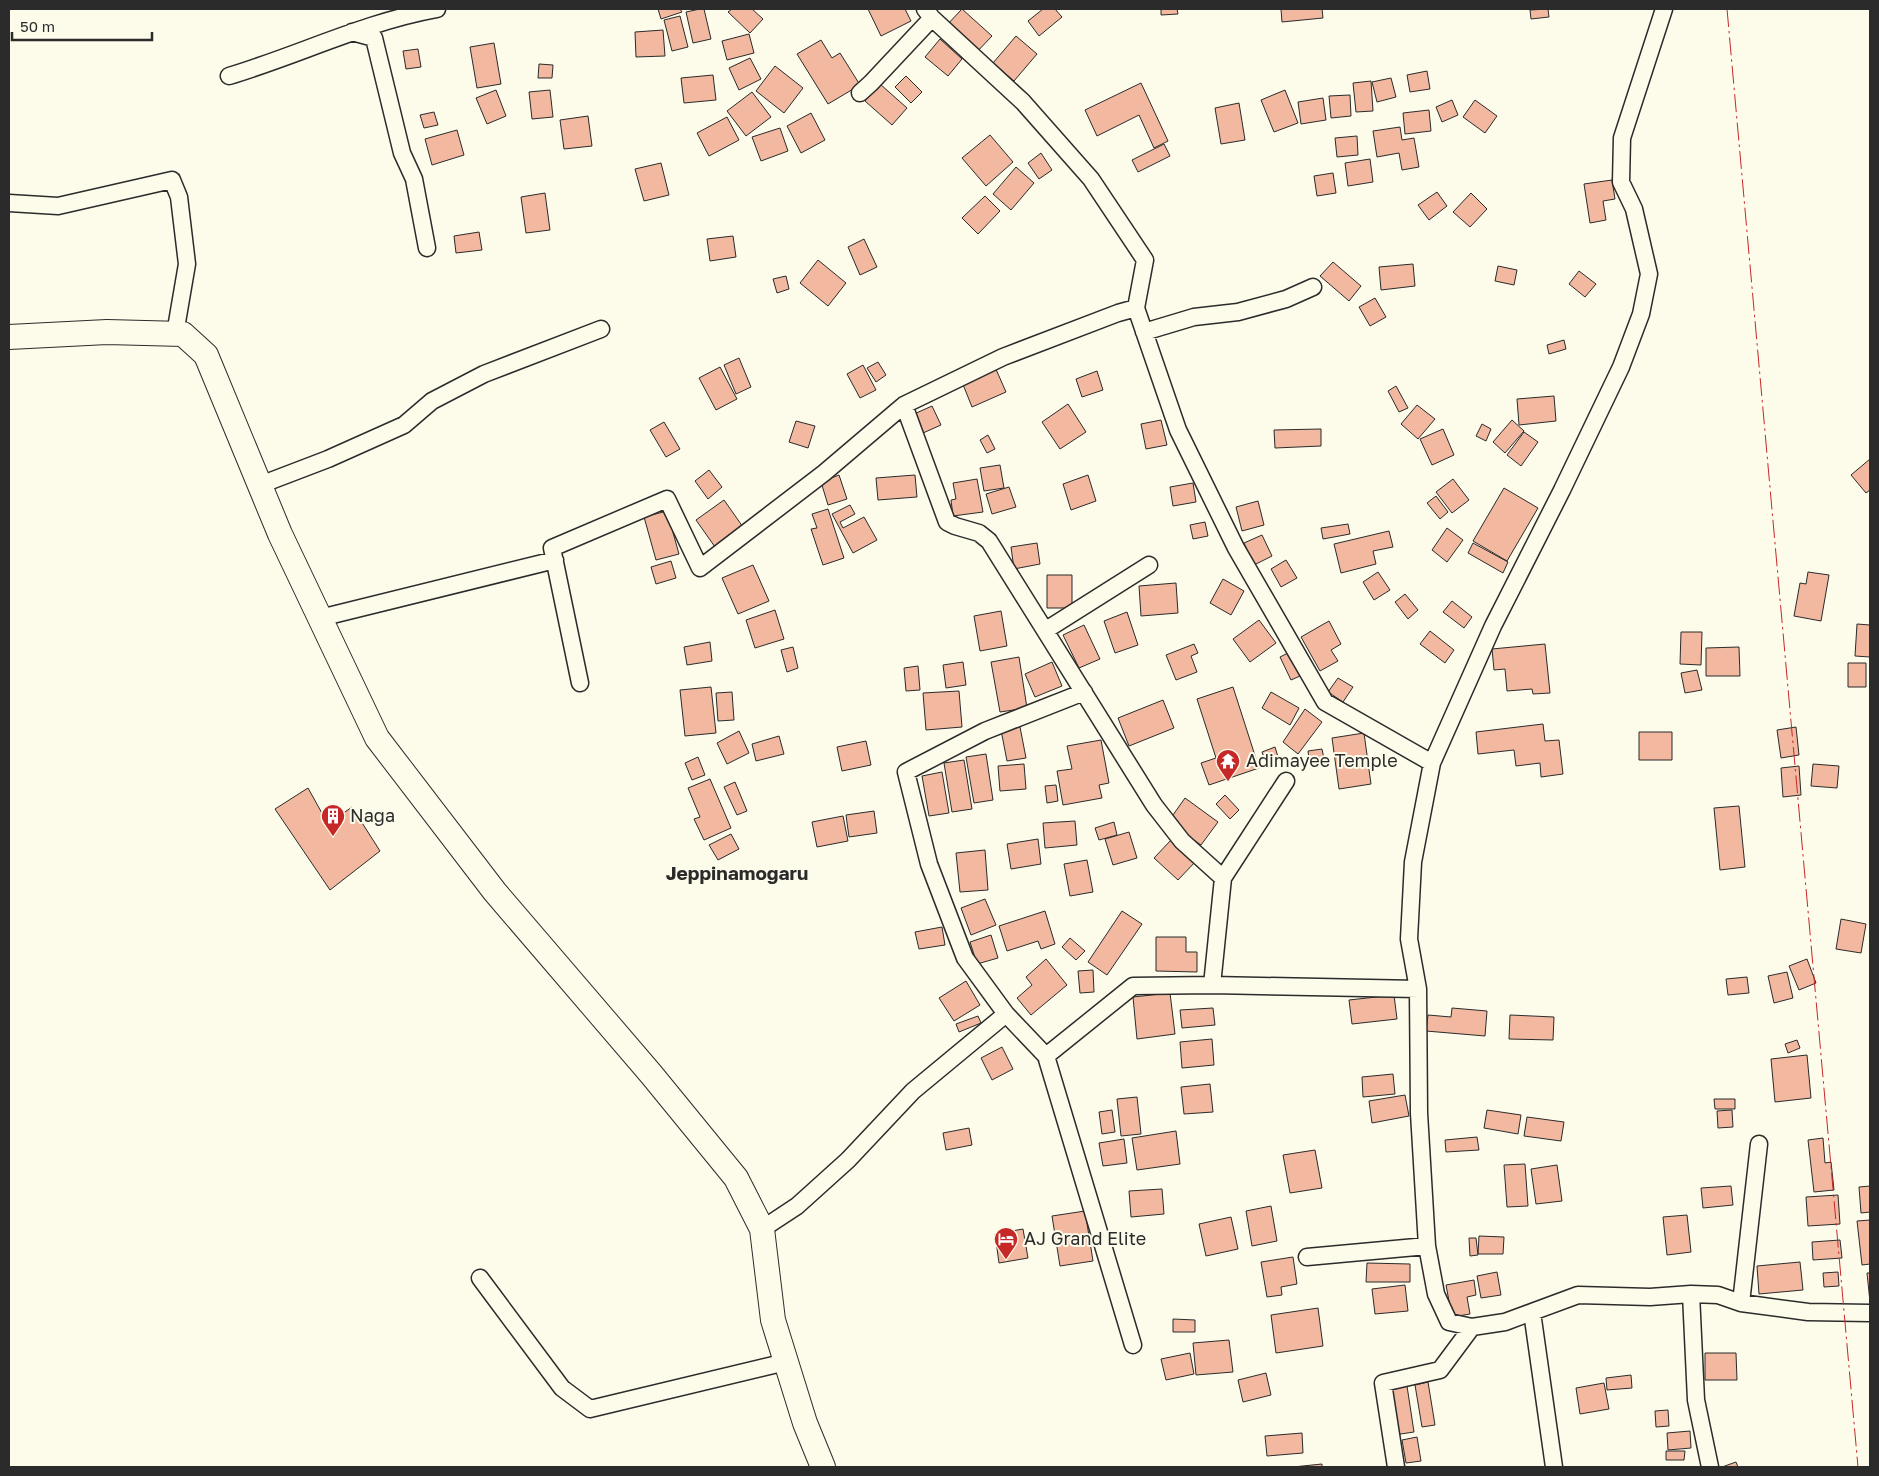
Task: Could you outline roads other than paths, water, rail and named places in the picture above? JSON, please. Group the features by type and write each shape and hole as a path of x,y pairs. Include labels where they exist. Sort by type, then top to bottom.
{"street":[{"path":"229,76 271,64 370,25 437,9"},
{"path":"1664,9 1622,138 1621,182 1634,209 1649,274 1641,314 1621,367 1562,490 1493,626 1432,762 1413,862 1409,939 1418,989 1419,1113 1426,1246 1436,1294 1449,1322 1472,1327 1504,1322 1578,1295 1650,1297 1718,1294 1741,1303 1808,1312 1870,1313"},
{"path":"860,93 871,83 928,13 1023,102 1091,178 1145,260 1136,308 1178,430 1236,548 1325,702 1432,762"},
{"path":"352,32 374,38 402,153 414,179 427,248"},
{"path":"9,203 58,206 172,180 179,197 187,264 175,334"},
{"path":"1144,332 1194,317 1238,312 1286,299 1314,287"},
{"path":"580,683 552,548 667,499 700,568 824,472 904,405 1003,356 1109,316 1136,308"},
{"path":"260,486 328,459 404,425 432,401 484,374 600,329"},
{"path":"9,337 107,332 183,334 206,355 280,534 377,738 495,892 651,1074 736,1178 762,1229 773,1320 805,1424 823,1467"},
{"path":"904,405 947,522 979,533 989,541 1154,805 1182,841 1224,878"},
{"path":"320,618 555,560"},
{"path":"1046,630 1149,566"},
{"path":"1084,692 985,731 906,772 929,864 964,958 1006,1014 1046,1056 1133,1344"},
{"path":"1212,985 1224,878 1286,781"},
{"path":"1046,1056 1133,986 1212,985 1418,989"},
{"path":"762,1229 797,1206 848,1160 913,1090 1006,1014"},
{"path":"1741,1303 1759,1144"},
{"path":"1307,1257 1426,1246"},
{"path":"480,1278 562,1388 590,1410 786,1362"},
{"path":"1691,1294 1696,1400 1710,1467"},
{"path":"1532,1312 1554,1467"},
{"path":"1396,1467 1382,1384 1440,1370 1472,1327"}],"place":[{"name":"Adimayee Temple","path":"1228,782"},
{"name":"Naga","path":"333,837"},
{"name":"AJ Grand Elite","path":"1006,1260"}],"district":[{"name":"Jeppinamogaru","path":"737,873"}]}
